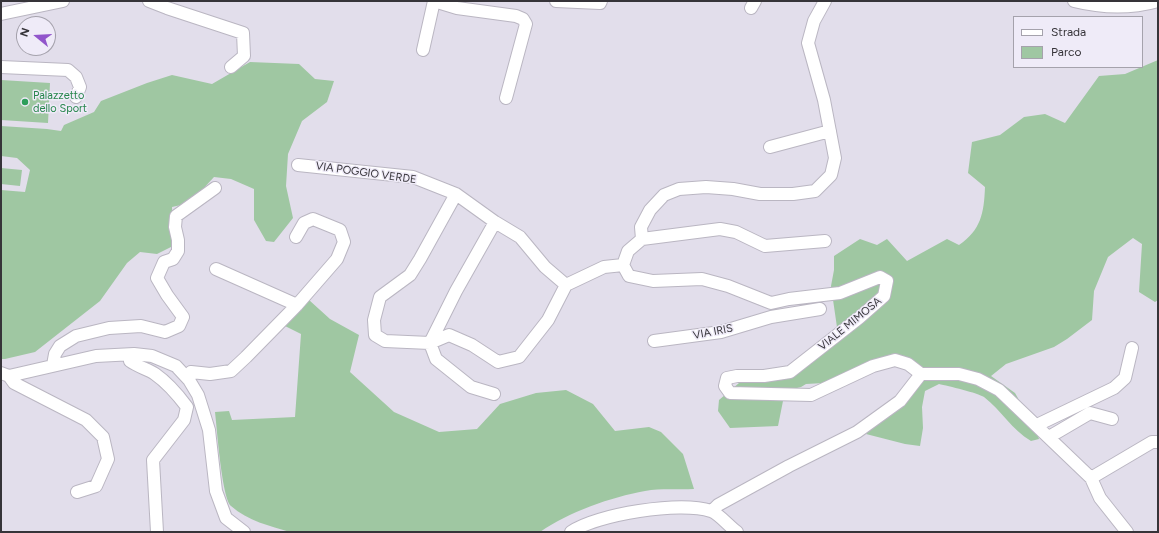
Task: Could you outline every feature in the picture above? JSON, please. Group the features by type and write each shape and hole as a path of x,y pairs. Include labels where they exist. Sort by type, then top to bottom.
{"street":[{"path":"1,14 19,5 63,1"},
{"path":"149,1 243,34 244,56 231,67"},
{"path":"423,50 434,1 457,8 516,16 524,19 526,24 506,98"},
{"path":"556,1 600,3 601,1"},
{"path":"642,239 641,227 650,210 664,196 679,189 706,187 733,189 760,194 793,194 815,191 831,175 835,158 824,100 808,43 814,21 825,1"},
{"path":"1074,1 1092,5 1114,7 1135,6 1158,1"},
{"path":"1,67 68,70 76,77 80,87 76,98"},
{"path":"770,147 830,131"},
{"name":"VIA POGGIO VERDE","path":"298,165 413,177 456,194 495,222 520,236 545,267 566,285"},
{"path":"53,365 55,354 60,346 76,336 109,328 141,326 165,332 179,326 183,317 157,278 164,262 173,259 178,251 178,240 175,227 176,216 215,188"},
{"path":"456,194 410,275 380,297 374,320 375,335 385,341 430,343 449,335 472,345 498,362 518,357 548,320 566,285 604,267 623,265"},
{"path":"189,380 192,372 210,374 231,371 297,305 337,259 344,242 340,230 313,219 304,223 296,237"},
{"path":"494,394 471,387 436,359 430,343 456,291 495,222"},
{"path":"771,317 771,303 728,286 702,280 653,281 629,276 623,265 628,251 642,239 720,230 736,232 765,246 825,241"},
{"path":"216,270 297,305"},
{"name":"VIALE MIMOSA","path":"771,303 789,299 840,293 880,278 887,281 884,296 859,318 790,372 764,376 737,376 727,378 725,386 730,392 811,395 873,366 895,360 908,364 921,374"},
{"name":"VIA IRIS","path":"654,341 721,332 771,317 820,309"},
{"path":"1036,425 1114,388 1125,378 1132,348"},
{"path":"134,354 130,361 138,367 154,374 174,390 187,407 184,420 153,460 157,532"},
{"path":"5,374 96,356 134,354 152,356 176,366 189,380 198,395 209,430 216,491 226,518 244,532"},
{"path":"5,374 14,382 86,420 103,437 108,459 96,486 77,492"},
{"path":"712,511 718,505 789,466 857,432 900,401 921,374 959,374 978,379 999,390 1049,437 1091,478 1100,498 1127,532"},
{"path":"1049,437 1090,413 1112,419"},
{"path":"1091,478 1152,442 1158,442"},
{"path":"571,532 598,520 648,510 690,507 712,511 737,532"}],"green space":[{"path":"1158,60 1158,300 1155,302 1139,292 1142,244 1133,238 1108,257 1094,291 1092,320 1054,347 1006,364 991,376 1015,393 1036,430 1039,439 1031,441 1024,436 981,395 939,384 925,391 922,407 923,428 920,446 905,444 866,434 878,422 898,409 912,396 917,387 923,382 922,368 908,358 890,355 870,361 824,383 806,384 801,387 785,391 778,426 730,428 718,411 719,400 739,383 776,378 839,341 831,286 834,270 834,256 860,239 877,245 887,239 907,261 947,239 959,245 977,227 984,205 985,187 968,173 972,142 1000,135 1024,117 1045,114 1065,123 1099,76 1125,74 1139,68 1143,68 1143,66"},
{"path":"250,62 299,64 315,79 334,81 327,102 302,121 288,154 286,186 293,218 274,242 266,241 254,220 254,189 231,179 214,177 190,203 172,207 173,246 157,254 140,252 127,263 100,301 35,352 1,359 1,190 25,192 30,170 17,158 1,156 1,126 61,131 64,125 94,112 101,101 147,83 172,75 212,84"},
{"name":"Palazzetto dello Sport","path":"1,80 50,83 48,123 1,120"},
{"path":"1,168 22,170 20,186 1,184"},
{"path":"309,300 330,319 359,335 350,372 394,412 439,432 477,429 500,404 536,393 566,390 593,404 615,431 649,427 661,432 683,454 694,489 651,490 618,497 577,512 540,532 290,532 245,516 231,506 225,490 215,412 229,411 232,420 295,417 301,334 283,325"}],"place":[{"name":"Palazzetto dello Sport","path":"25,102"}]}
